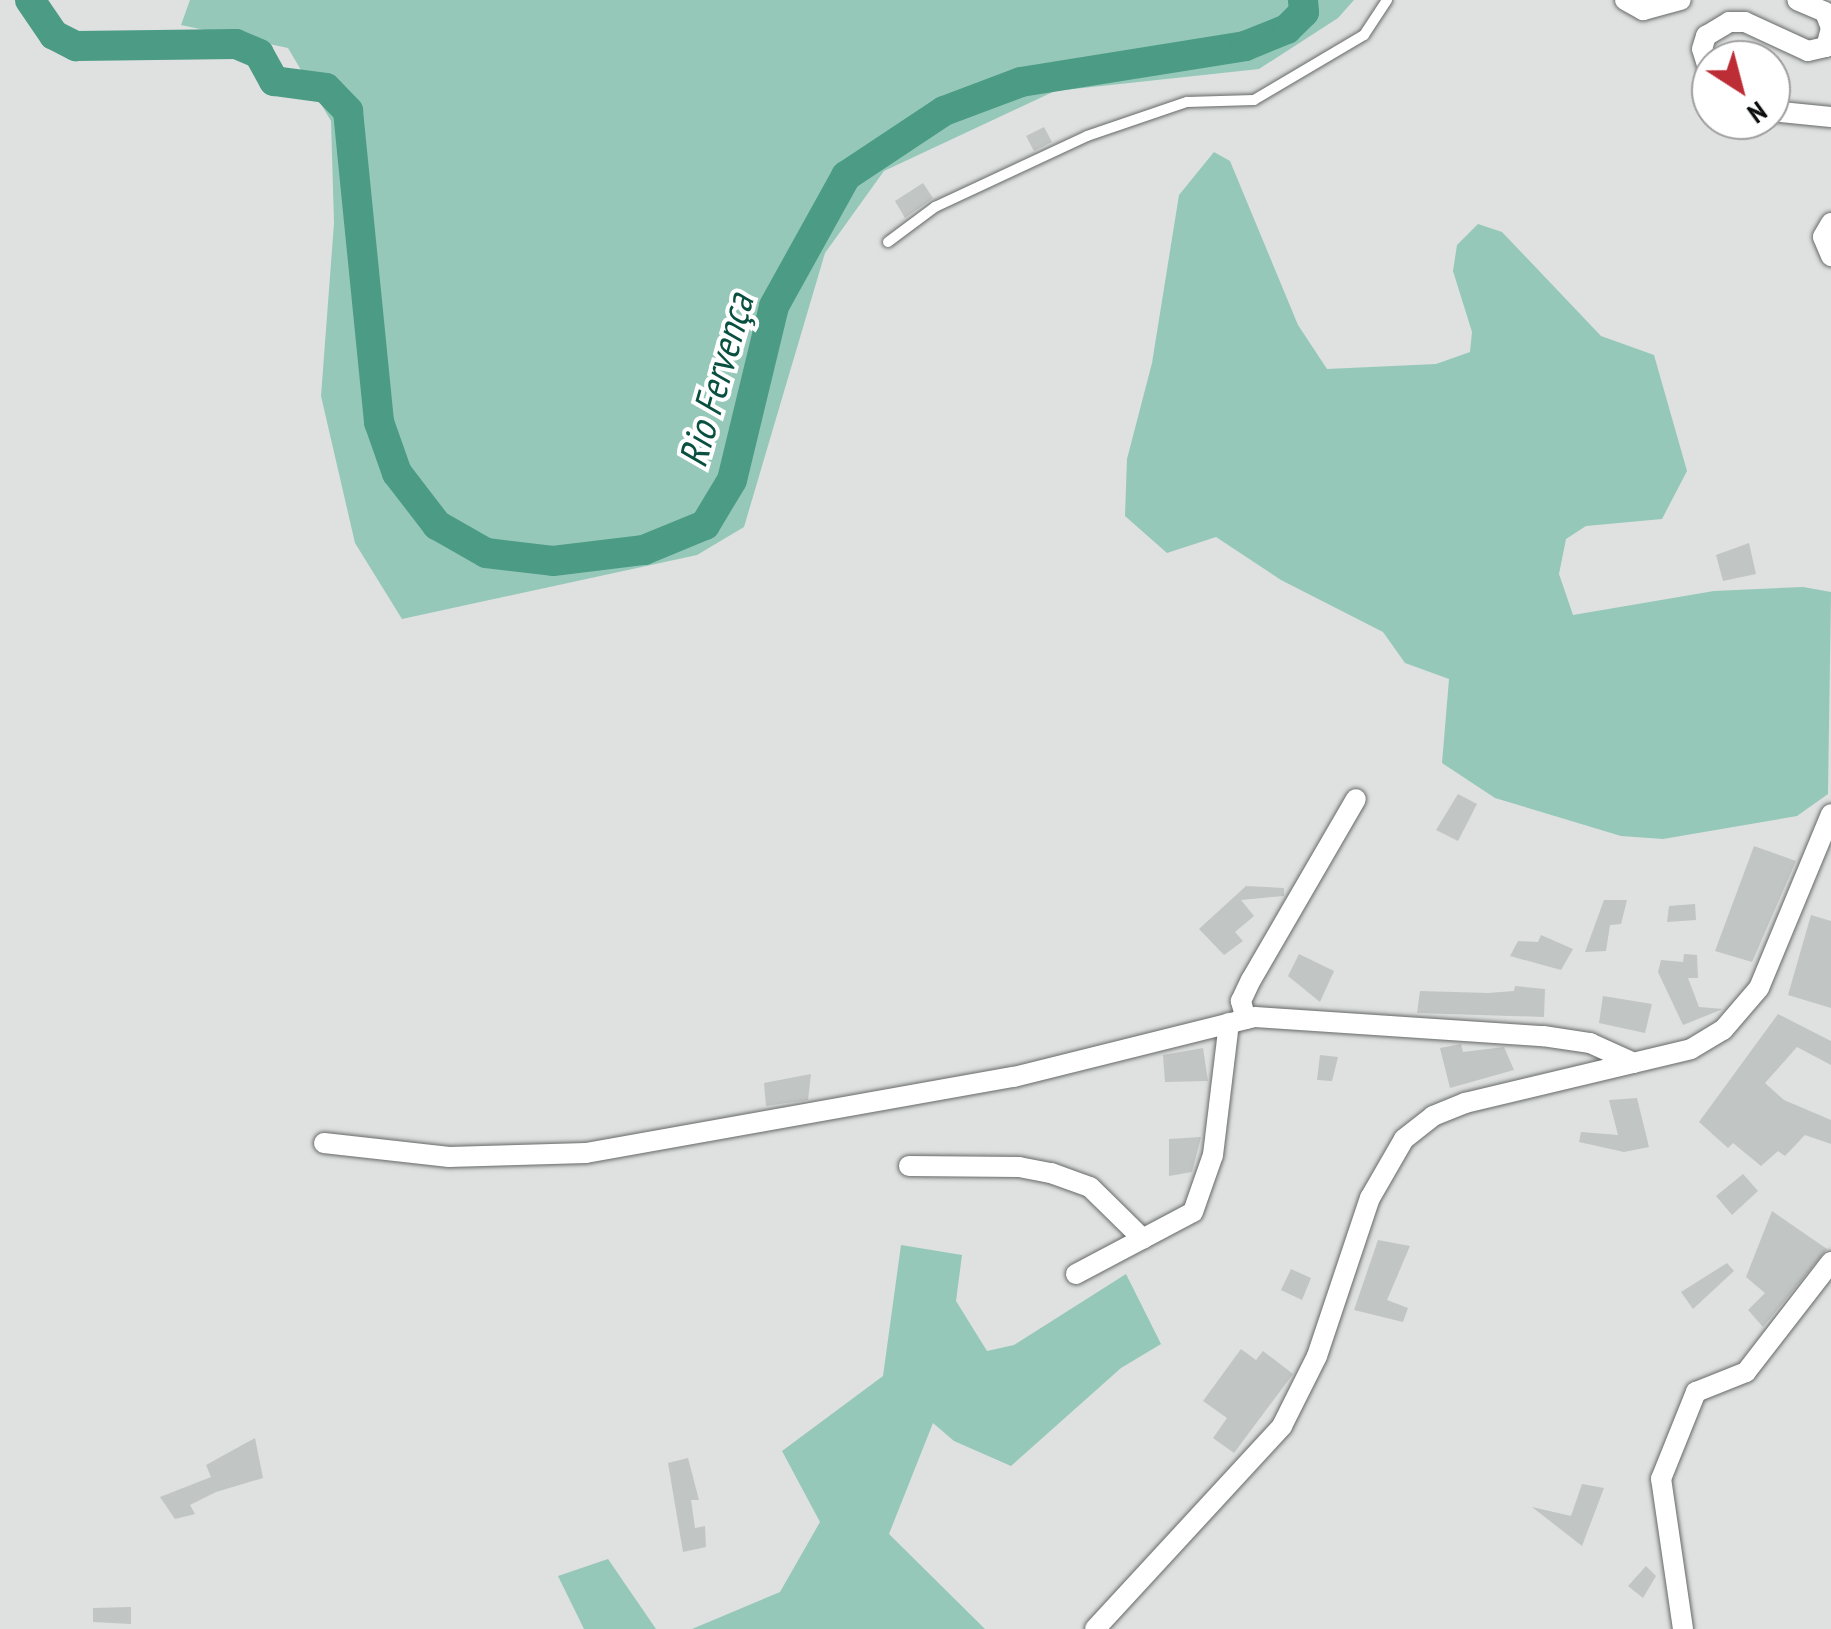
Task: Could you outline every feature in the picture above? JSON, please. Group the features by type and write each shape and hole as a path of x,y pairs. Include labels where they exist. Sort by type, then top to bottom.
{"street":[{"path":"1625,0 1644,10 1680,0"},
{"path":"1791,41 1816,52 1830,38 1828,9 1798,0"},
{"path":"1707,40 1716,26 1745,22 1788,40"},
{"path":"1791,112 1831,117"},
{"path":"1831,223 1823,237 1831,256"},
{"path":"1076,1274 1192,1212 1204,1191 1241,1001 1356,799"},
{"path":"1096,1629 1282,1426 1317,1356 1370,1198 1404,1139 1465,1103 1691,1049 1744,1012 1831,814"},
{"path":"324,1143 449,1156 586,1153 1014,1077 1237,1021 1542,1036 1590,1043 1634,1063"},
{"path":"909,1166 1019,1167 1052,1174 1090,1187 1143,1239"},
{"path":"1683,1629 1661,1479 1696,1392 1746,1372 1831,1262"}],"lane":[{"path":"888,242 935,207 1088,136 1186,102 1254,100 1307,63 1339,54 1364,36 1387,0"}],"green space":[{"path":"190,0 1354,0 1338,18 1259,69 1055,91 884,171 825,253 744,527 697,555 402,619 355,543 321,396 334,223 331,121 288,48 181,25"},
{"path":"1214,152 1230,161 1298,325 1327,369 1436,364 1470,352 1472,332 1453,271 1457,245 1478,224 1502,232 1601,336 1654,355 1687,471 1662,519 1586,526 1566,539 1559,574 1573,615 1714,591 1803,587 1831,592 1828,794 1797,816 1663,839 1621,836 1495,798 1442,763 1449,679 1405,663 1383,632 1281,580 1216,537 1167,553 1125,516 1127,459 1152,363 1179,195"},
{"path":"901,1245 962,1255 956,1301 987,1351 1014,1345 1126,1274 1161,1344 1121,1368 1011,1466 954,1441 933,1423 889,1534 985,1629 692,1629 780,1592 820,1522 782,1451 883,1376"},
{"path":"608,1559 656,1629 584,1629 558,1576"}],"building":[{"path":"1044,127 1052,142 1034,151 1026,136"},
{"path":"923,183 933,198 905,218 895,201"},
{"path":"1749,543 1756,574 1723,581 1716,555"},
{"path":"1458,794 1477,804 1458,841 1436,830"},
{"path":"1754,846 1796,861 1752,962 1715,951"},
{"path":"1246,886 1284,888 1284,896 1241,900 1254,916 1235,932 1243,941 1224,955 1199,929"},
{"path":"1604,900 1627,900 1621,924 1610,925 1606,951 1585,952"},
{"path":"1695,904 1696,920 1667,922 1669,906"},
{"path":"1811,915 1831,921 1831,1008 1788,995"},
{"path":"1541,935 1573,949 1561,970 1510,956 1518,941 1538,942"},
{"path":"1299,954 1334,971 1320,1002 1288,976"},
{"path":"1684,954 1697,955 1698,978 1688,978 1699,1007 1723,1009 1683,1025 1658,972 1661,960 1683,962"},
{"path":"1515,986 1545,989 1544,1017 1417,1013 1420,991 1488,993 1514,991"},
{"path":"1603,996 1652,1004 1645,1033 1599,1023"},
{"path":"1778,1014 1831,1041 1831,1065 1797,1047 1765,1083 1784,1100 1831,1120 1831,1144 1805,1135 1785,1156 1778,1151 1761,1166 1733,1143 1728,1148 1699,1122"},
{"path":"1461,1044 1463,1052 1504,1047 1514,1070 1450,1088 1440,1048"},
{"path":"1203,1048 1208,1081 1165,1082 1163,1055"},
{"path":"1320,1055 1338,1057 1332,1081 1317,1080"},
{"path":"811,1074 808,1100 766,1106 764,1083"},
{"path":"1637,1098 1649,1147 1624,1152 1579,1142 1581,1132 1618,1135 1609,1100"},
{"path":"1201,1137 1192,1172 1169,1176 1169,1139"},
{"path":"1743,1174 1758,1191 1732,1215 1716,1196"},
{"path":"1772,1211 1827,1249 1763,1327 1748,1310 1765,1293 1746,1277"},
{"path":"1378,1240 1410,1246 1387,1300 1408,1308 1403,1322 1354,1310"},
{"path":"1727,1263 1734,1271 1693,1309 1681,1292"},
{"path":"1291,1269 1311,1278 1302,1300 1281,1290"},
{"path":"1241,1349 1256,1360 1263,1351 1293,1374 1234,1453 1213,1438 1227,1418 1203,1401"},
{"path":"255,1438 263,1478 216,1492 190,1505 195,1514 175,1519 160,1497 211,1477 206,1465"},
{"path":"688,1458 699,1500 691,1500 695,1528 705,1526 706,1547 683,1552 668,1463"},
{"path":"1582,1484 1604,1488 1582,1546 1532,1507 1571,1516"},
{"path":"1646,1566 1656,1576 1643,1598 1628,1586"},
{"path":"131,1607 131,1624 93,1622 93,1608"}],"waterway":[{"name":"Rio Fervença","path":"30,0 54,35 76,46 236,44 259,54 274,81 326,88 348,111 379,422 397,473 437,525 486,553 553,561 644,550 705,525 732,480 774,306 846,176 944,111 1021,82 1245,46 1287,29 1304,12 1303,0"}]}
